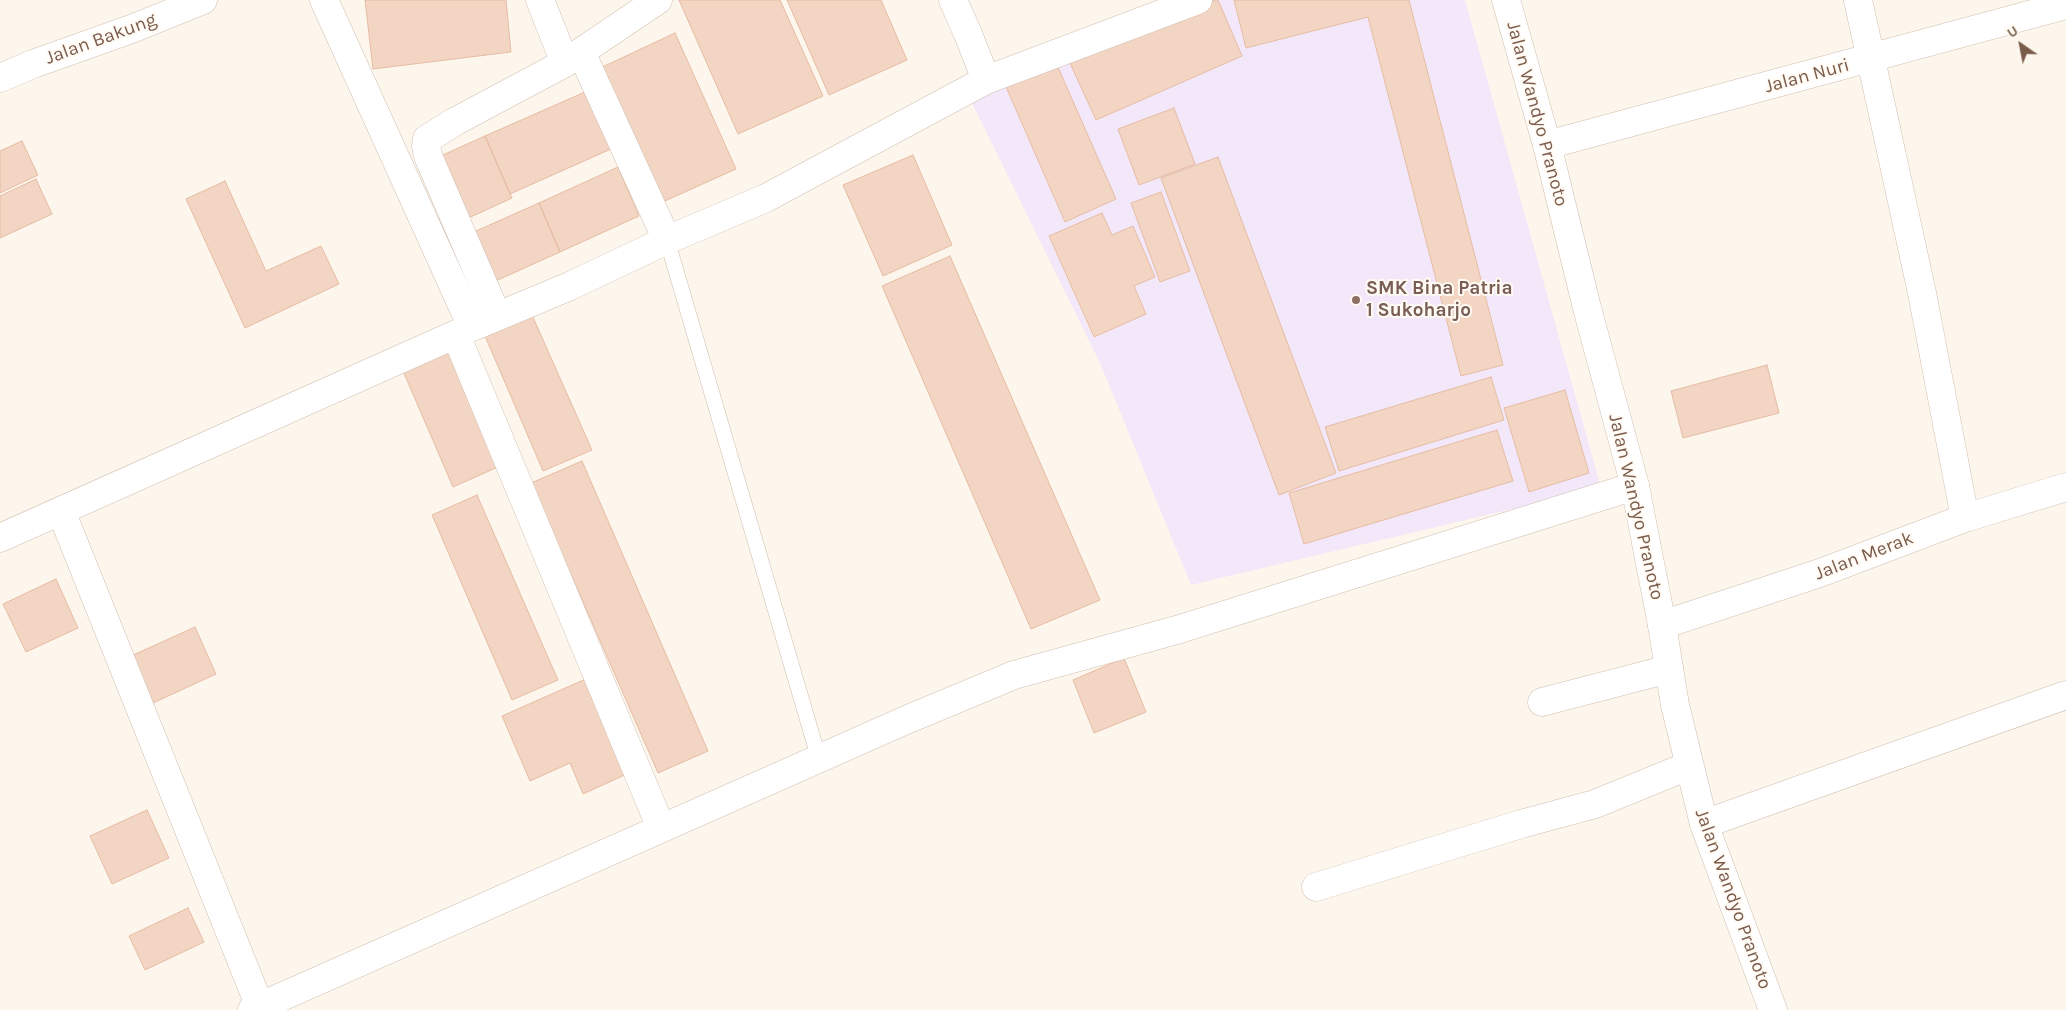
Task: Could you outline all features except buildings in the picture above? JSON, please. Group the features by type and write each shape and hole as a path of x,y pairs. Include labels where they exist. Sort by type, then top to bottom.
{"street":[{"name":"Jalan Bakung","path":"0,78 32,64 134,28 203,0"},
{"path":"324,0 464,331 661,828"},
{"path":"540,0 573,58 667,240"},
{"path":"497,316 428,156 427,139 456,121 573,58 658,0"},
{"path":"953,0 986,80"},
{"path":"0,538 497,316 570,286 667,240 766,198 986,80 1198,0"},
{"name":"Jalan Wandyo Pranoto","path":"1506,0 1547,145 1587,308 1634,486 1688,766 1704,824 1773,1010"},
{"path":"1858,0 1922,293 1965,518"},
{"name":"Jalan Nuri","path":"1547,145 2066,5"},
{"path":"60,511 256,1008 818,759 1014,675 1180,629 1634,486"},
{"name":"Jalan Merak","path":"1662,625 1820,573 1965,518 2066,487"},
{"path":"1542,702 1669,669"},
{"path":"1704,824 2066,696"},
{"path":"1316,887 1521,824 1596,804 1688,766"}],"lane":[{"path":"667,240 818,759"}],"shaded area":[{"name":"SMK Bina Patria 1 Sukoharjo","path":"1184,0 1215,0 1071,63 1096,120 1242,56 1218,0 1234,0 1246,48 1368,17 1461,376 1503,365 1409,0 1465,0 1601,488 1191,585 1100,363 972,103 1021,67","holes":["1057,65 1116,199 1065,222 1006,88","1174,108 1194,164 1139,185 1118,129","1218,157 1336,473 1280,494 1162,178","1161,192 1190,271 1160,282 1131,203","1102,213 1112,235 1133,227 1155,276 1134,286 1146,314 1093,337 1049,237","1491,377 1504,420 1339,470 1326,427","1565,390 1589,473 1529,492 1504,408","1497,430 1513,480 1304,544 1289,493"]}],"place":[{"name":"SMK Bina Patria 1 Sukoharjo","path":"1356,300"}]}
